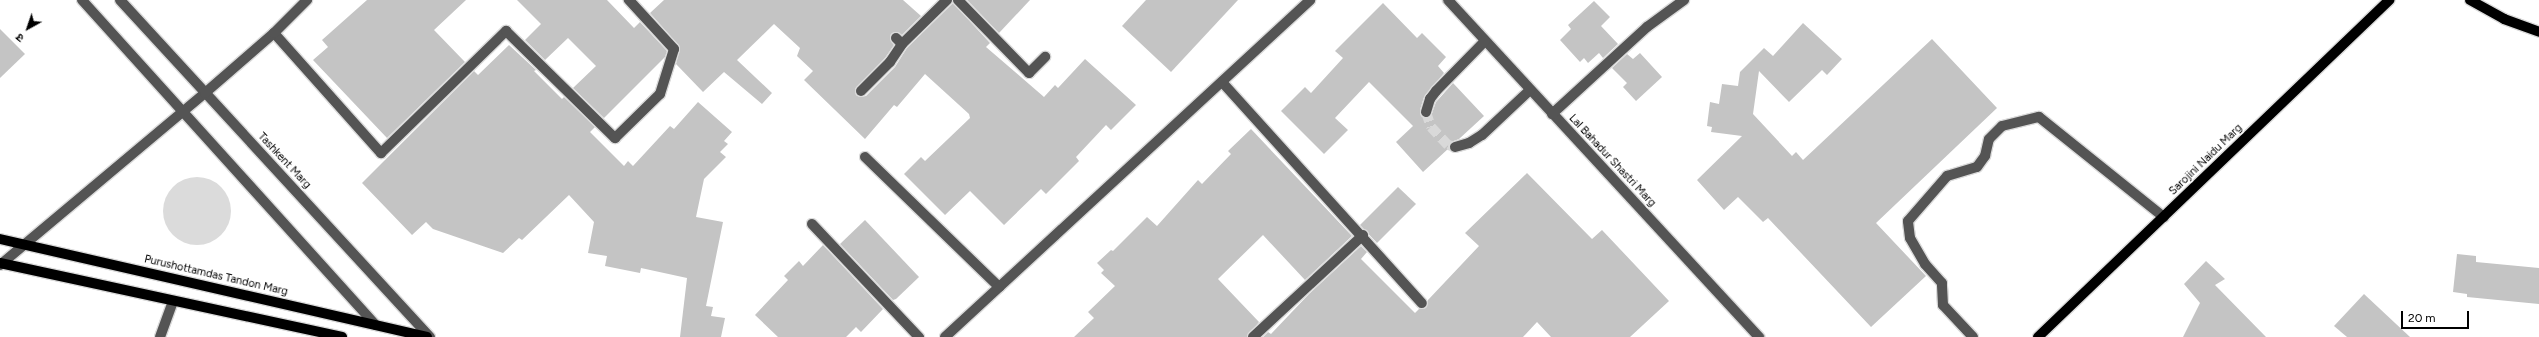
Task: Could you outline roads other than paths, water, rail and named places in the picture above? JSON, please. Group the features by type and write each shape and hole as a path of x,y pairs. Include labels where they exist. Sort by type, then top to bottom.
{"main road":[{"name":"Sarojini Naidu Marg","path":"2038,337 2390,0"},
{"path":"2470,0 2504,19 2539,32"},
{"name":"Purushottamdas Tandon Marg","path":"0,239 24,243 427,337"},
{"path":"0,264 342,337"}],"street":[{"path":"82,0 376,325"},
{"name":"Tashkent Marg","path":"120,0 430,337"},
{"path":"0,264 182,110 205,93 274,33 307,0"},
{"path":"274,33 381,153 506,31 615,138 660,94 674,49 629,0"},
{"path":"861,91 890,62 899,41 947,0"},
{"path":"958,0 1029,73 1045,57"},
{"path":"945,337 1310,0"},
{"name":"Lal Bahadur Shastri Marg","path":"1448,0 1759,337"},
{"path":"1552,114 1647,27 1684,0"},
{"path":"1426,112 1430,99 1436,91 1485,41"},
{"path":"1222,82 1363,235 1422,303"},
{"path":"1455,146 1469,143 1482,135 1530,90"},
{"path":"1973,337 1943,305 1942,284 1925,264 1910,238 1908,221 1946,176 1977,167 1985,156 1989,139 2002,126 2039,117 2164,217"},
{"path":"865,157 999,287"},
{"path":"812,224 919,337"},
{"path":"1253,337 1363,235"},
{"path":"160,337 173,302"}],"tunnel":[{"path":"1426,112 1431,127 1448,145 1455,147"}]}
